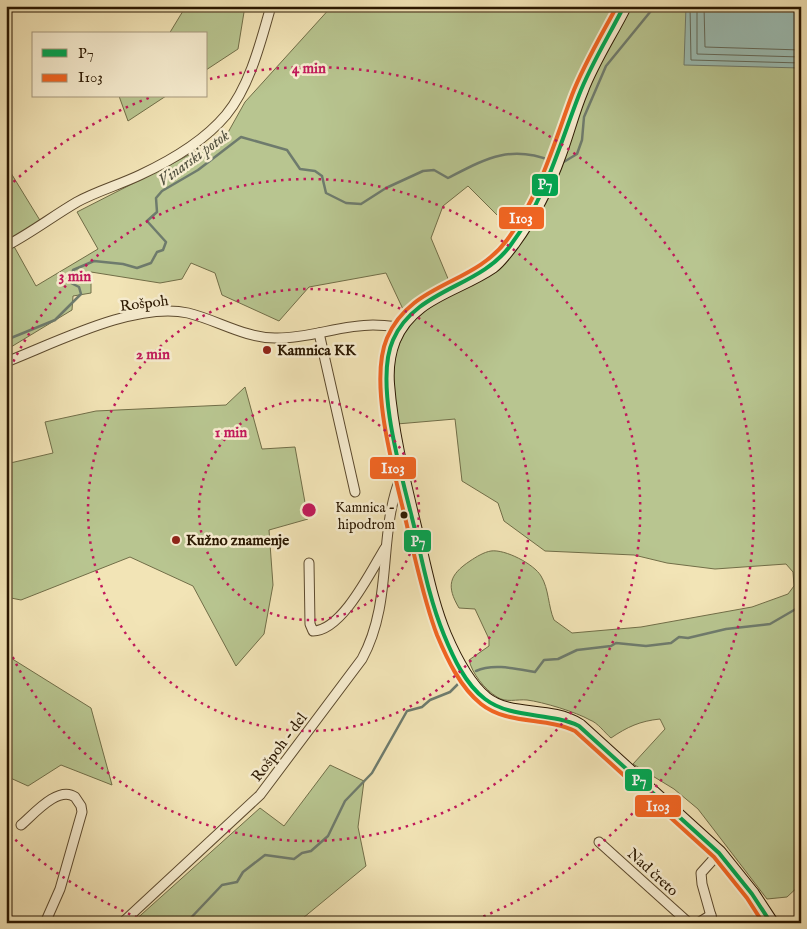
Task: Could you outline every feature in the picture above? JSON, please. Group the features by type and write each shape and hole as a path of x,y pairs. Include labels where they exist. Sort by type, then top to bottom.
{"street":[{"path":"6,246 78,202 107,187 139,176 199,140 226,114 237,97 256,56 271,6"},
{"path":"624,6 581,89 556,160 531,213 512,243 493,265 438,294 409,314 400,327 388,354 387,383 402,474 432,599 444,634 473,685 496,706 508,710 565,718 579,726 719,853 752,894 771,923"},
{"name":"Rošpoh","path":"6,362 58,342 90,326 154,313 187,313 258,337 288,338 372,325 400,327"},
{"path":"319,333 355,492"},
{"name":"Rošpoh - del","path":"122,923 260,795 352,674 371,642 383,599 387,545 395,491 402,474"},
{"name":"Rošpoh - del","path":"309,563 310,624 312,631 319,631 341,615 358,592 387,545"},
{"path":"22,825 55,798 66,794 76,797 81,806 82,812 60,889 45,923"},
{"name":"Nad čreto","path":"599,842 689,923"},
{"name":"Nad čreto","path":"698,923 712,919 701,872 719,853"}],"green space":[{"path":"186,6 245,6 238,49 208,69 208,32 170,32"},
{"path":"332,6 801,6 801,884 787,897 767,899 698,809 674,789 633,764 665,729 660,719 634,725 611,738 596,723 584,717 534,701 500,699 488,690 476,675 469,660 489,646 489,639 475,609 459,608 451,587 454,576 470,561 486,552 504,552 526,562 537,571 546,586 554,620 572,633 641,627 752,607 788,594 794,586 793,572 786,564 715,569 667,563 634,555 545,551 504,521 498,503 462,481 455,419 397,424 388,386 395,354 409,322 386,273 309,287 279,321 222,295 215,273 191,263 182,279 160,283 91,272 91,293 73,296 72,310 6,350 6,165 41,222 11,241 36,286 98,249 77,212 226,136 245,102","holes":["468,186 521,239 488,276 454,293 431,238 443,206"]},
{"path":"120,98 163,98 128,121"},
{"path":"245,387 262,449 295,447 308,519 269,530 273,585 264,634 236,666 193,586 130,557 21,600 6,597 6,464 53,453 45,422 96,411 226,405"},
{"path":"6,655 91,708 112,785 61,765 28,786 6,776"},
{"path":"330,765 364,781 358,827 366,866 297,923 132,923 260,808 284,826"}],"water":[{"path":"686,6 801,6 801,68 684,65"}],"waterway":[{"name":"Vinarski potok","path":"562,163 577,154 582,140 584,117 606,66 655,6"},
{"name":"Vinarski potok","path":"6,340 55,320 81,294 79,287 71,283 73,270 94,261 123,264 137,268 151,263 157,252 163,250 166,242 147,221 157,212 156,198 162,191 198,170 241,137 287,150 300,169 315,171 322,176 326,193 346,203 361,204 386,188 423,171 434,170 448,178 486,160 510,154 537,156 552,161"},
{"path":"476,671 497,667 535,672 544,660 558,659 577,650 611,646 616,643 646,646 671,643 679,637 688,638 726,629 770,624 801,606"},
{"path":"186,923 222,885 237,882 243,872 265,855 294,859 302,853 311,851 328,836 345,801 372,773 407,711 422,707 430,700 450,692 463,679"}],"transit line":[{"name":"I103","path":"617,6 593,50 572,95 537,188 507,240 493,255 477,267 411,306 398,320 387,338 382,358 380,381 386,433 397,486 428,609 445,654 460,681 473,697 491,711 575,731 714,857 747,898 763,923"},
{"name":"P7","path":"624,6 584,84 550,173 533,210 510,246 497,260 482,271 416,310 403,323 393,340 388,359 386,382 392,434 435,609 451,652 471,686 485,699 507,710 556,719 579,726 719,853 752,894 771,923"}],"place":[{"name":"Kamnica KK","path":"267,350"},
{"name":"Kamnica - hipodrom","path":"404,515"},
{"name":"Kužno znamenje","path":"176,540"}]}
